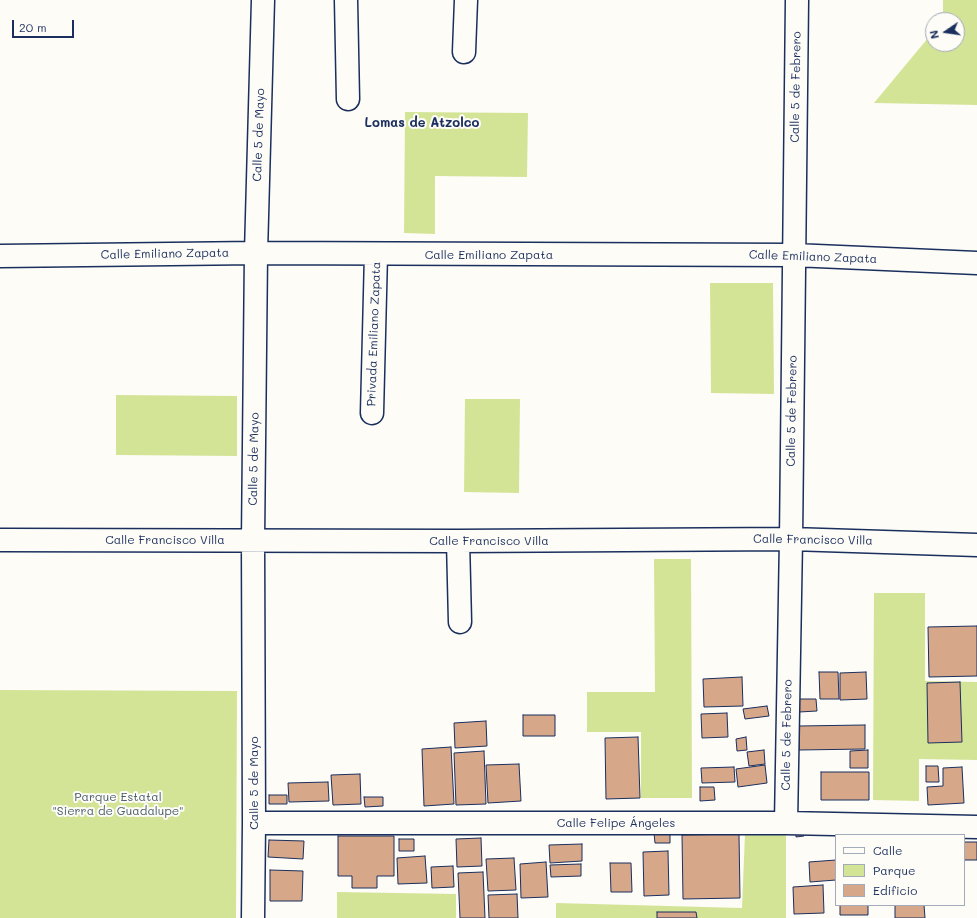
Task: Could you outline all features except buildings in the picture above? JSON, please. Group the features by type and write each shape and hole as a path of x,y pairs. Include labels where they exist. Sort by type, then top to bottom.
{"street":[{"name":"Calle 5 de Mayo","path":"253,918 253,540 256,253 263,0"},
{"path":"346,0 348,99"},
{"path":"464,52 466,0"},
{"name":"Calle 5 de Febrero","path":"786,823 791,539 797,0"},
{"name":"Calle Emiliano Zapata","path":"0,256 256,253 794,256 977,263"},
{"name":"Privada Emiliano Zapata","path":"372,413 376,254"},
{"name":"Calle Francisco Villa","path":"0,540 458,541 791,539 977,545"},
{"path":"458,541 460,622"},
{"name":"Calle Felipe Ángeles","path":"254,823 786,823 977,827"}],"green space":[{"path":"943,0 977,0 977,105 874,103 925,42 925,52 965,52 965,12 943,12"},
{"path":"405,112 528,113 527,177 435,176 435,234 404,233"},
{"path":"710,283 773,283 774,394 711,393"},
{"path":"116,395 237,396 237,456 116,455"},
{"path":"465,399 520,399 519,493 464,492"},
{"path":"654,559 691,559 692,798 641,798 641,732 587,732 587,692 655,692"},
{"path":"874,593 925,593 925,681 977,682 977,760 919,759 919,801 873,800"},
{"name":"Parque Estatal \"Sierra de Guadalupe\"","path":"0,690 237,691 236,918 0,918"},
{"path":"745,834 786,835 786,918 556,918 556,903 742,908"},
{"path":"337,892 456,894 456,918 337,918"}],"district":[{"name":"Lomas de Atzolco","path":"422,123"}]}
